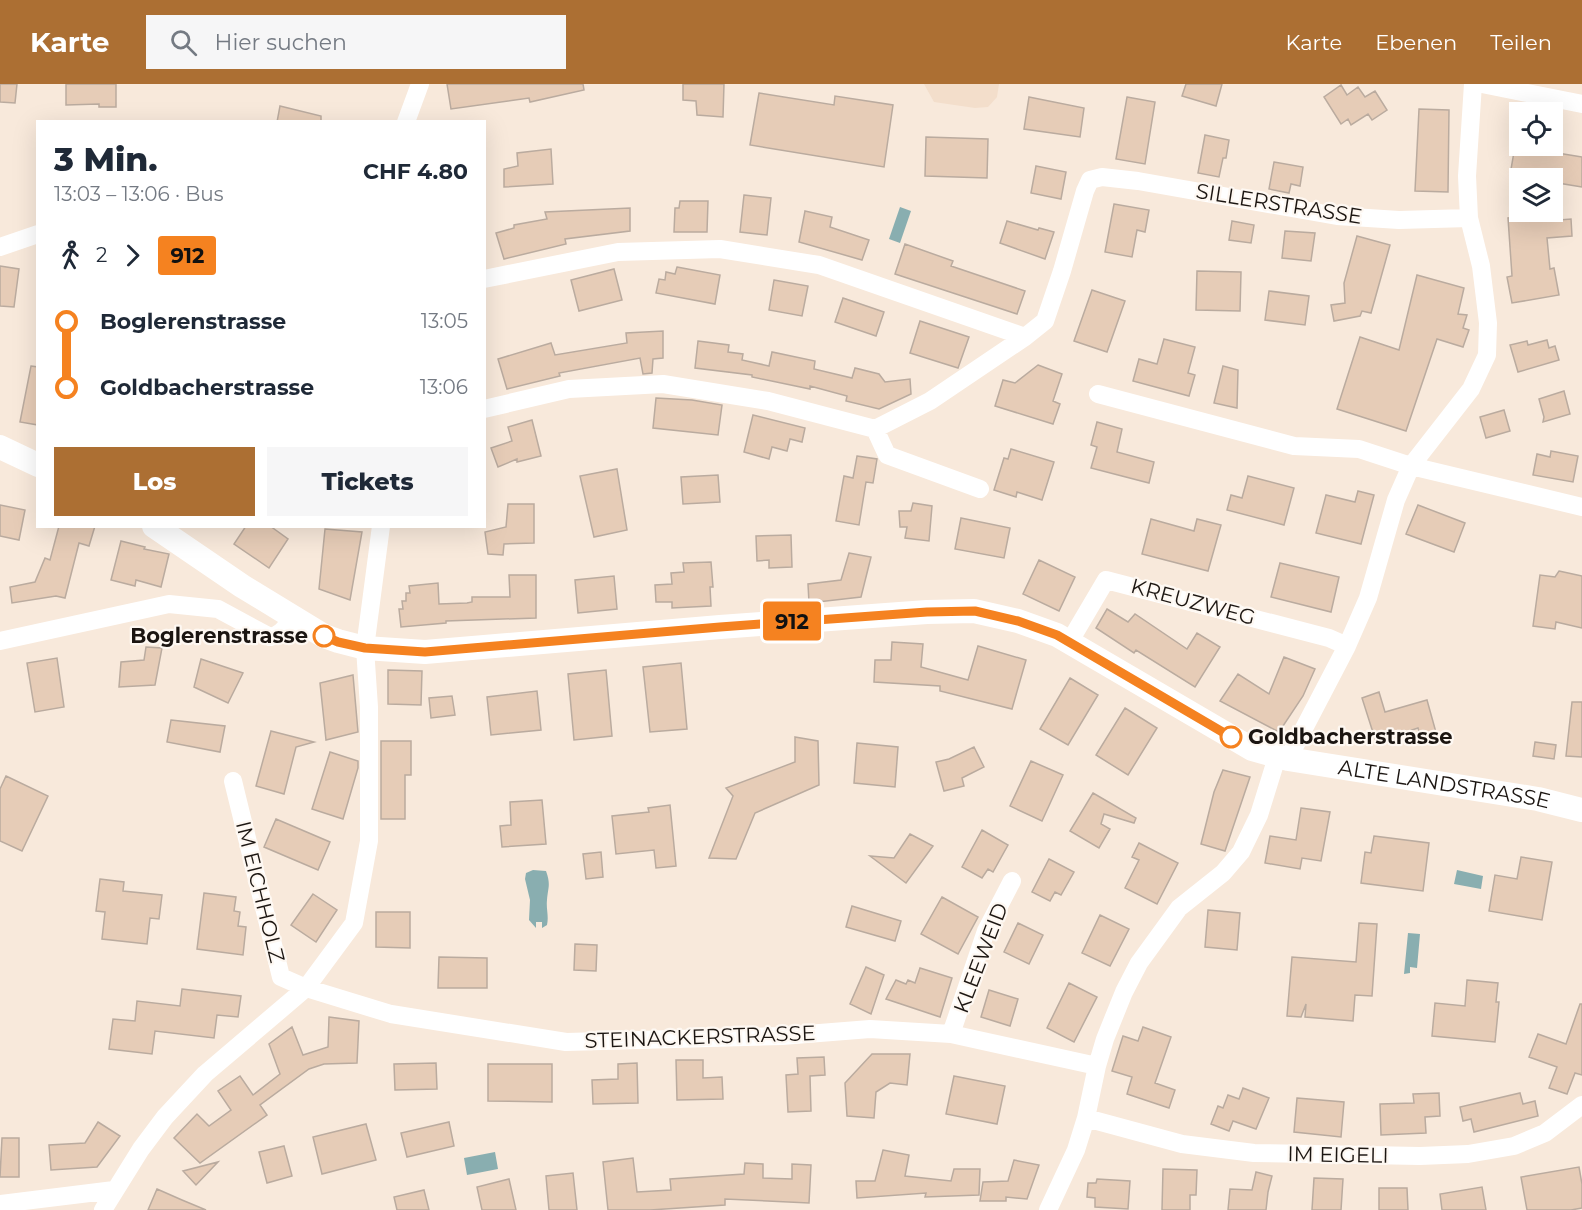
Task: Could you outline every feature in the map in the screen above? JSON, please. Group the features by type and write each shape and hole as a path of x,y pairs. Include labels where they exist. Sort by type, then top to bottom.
{"main road":[{"path":"0,447 36,464"},
{"name":"ALTE LANDSTRASSE","path":"157,528 293,617 332,639 365,648 425,652 720,627 927,612 975,611 1018,621 1070,641 1252,749 1283,758 1538,799 1582,810"}],"street":[{"path":"407,120 420,84"},
{"path":"1048,1210 1076,1150 1105,1039 1124,992 1139,963 1179,908 1223,873 1241,852 1283,758 1347,646 1368,598 1396,500 1411,466 1471,389 1487,355 1488,323 1481,266 1469,218 1467,176 1473,84"},
{"path":"1482,84 1582,104"},
{"name":"SILLERSTRASSE","path":"1025,337 1045,321 1062,271 1084,191 1090,180 1102,177 1138,181 1337,216 1399,220 1469,218"},
{"path":"0,247 36,235"},
{"path":"486,279 618,252 720,249 819,265 1025,337"},
{"path":"486,409 569,389 663,384 768,401 874,429 930,401 1025,337"},
{"path":"1098,394 1294,446 1359,449 1411,466 1582,507"},
{"path":"874,429 887,455 980,489"},
{"path":"103,1210 114,1190 165,1117 205,1074 306,988 354,923 369,841 369,707 365,648 381,528"},
{"name":"KREUZWEG","path":"1070,641 1106,580 1329,638 1347,646"},
{"path":"0,641 169,604 218,609 270,637 282,632 293,617"},
{"name":"IM EICHHOLZ","path":"233,781 281,977 306,988"},
{"name":"KLEEWEID","path":"951,1034 986,931 1012,881"},
{"name":"STEINACKERSTRASSE","path":"306,988 391,1014 566,1042 782,1036 870,1029 951,1034 1097,1066"},
{"name":"IM EIGELI","path":"1086,1118 1182,1144 1254,1153 1420,1156 1468,1154 1514,1146 1545,1133 1582,1105"},
{"path":"0,1204 114,1190"}],"shaded area":[{"path":"924,84 999,84 997,97 988,107 975,108 934,102"}],"water":[{"path":"900,207 911,211 900,243 889,239"},
{"path":"533,870 546,871 549,886 548,922 542,928 542,922 536,922 536,928 529,920 530,900 525,879 526,873"},
{"path":"1457,870 1483,876 1481,889 1454,884"},
{"path":"1408,933 1420,934 1417,968 1410,967 1410,973 1404,974"},
{"path":"495,1152 498,1169 467,1175 464,1158"}],"building":[{"path":"0,84 17,84 15,103 0,102"},
{"path":"66,84 116,84 116,107 99,107 99,104 66,105"},
{"path":"447,84 583,84 584,90 530,102 529,98 451,109"},
{"path":"683,84 724,84 723,117 697,115 696,101 683,100"},
{"path":"1186,84 1222,84 1216,106 1182,96"},
{"path":"1341,85 1347,95 1358,87 1365,97 1375,91 1387,110 1372,120 1368,114 1351,125 1348,119 1341,124 1324,97"},
{"path":"759,93 834,105 835,96 893,105 884,167 750,145"},
{"path":"1029,97 1084,108 1080,137 1024,129"},
{"path":"1127,97 1155,102 1145,164 1116,159"},
{"path":"280,106 321,116 321,120 277,120"},
{"path":"1419,109 1449,110 1448,192 1415,191"},
{"path":"1205,135 1229,140 1226,158 1223,158 1219,177 1198,173"},
{"path":"926,137 988,139 987,178 925,176"},
{"path":"551,149 553,184 504,187 504,169 518,166 517,153"},
{"path":"1563,154 1582,157 1582,187 1563,184 1563,168 1511,168 1513,156 1563,156"},
{"path":"1274,162 1303,167 1300,186 1291,184 1289,193 1269,189"},
{"path":"1036,166 1066,172 1061,199 1031,193"},
{"path":"744,195 771,198 767,235 740,232"},
{"path":"680,201 708,201 707,232 674,232 675,208 679,208"},
{"path":"1114,204 1149,210 1145,232 1137,230 1132,257 1105,252"},
{"path":"630,208 630,231 565,239 566,244 504,259 496,233 514,228 514,225 547,219 545,212"},
{"path":"805,211 832,217 830,227 869,240 862,260 799,242"},
{"path":"1508,218 1509,222 1563,222 1563,220 1571,219 1572,236 1547,238 1550,269 1554,268 1559,295 1512,303 1507,277 1512,276"},
{"path":"1007,221 1054,232 1045,259 1000,243"},
{"path":"1232,221 1254,225 1251,243 1229,240"},
{"path":"1285,231 1315,233 1311,261 1282,258"},
{"path":"1357,236 1390,245 1371,313 1362,311 1360,316 1334,321 1331,305 1345,303 1344,283"},
{"path":"905,244 953,261 951,266 1025,291 1017,314 895,274"},
{"path":"0,266 19,269 14,307 0,306"},
{"path":"677,267 720,275 715,304 656,293 659,279 665,280 666,272 675,274"},
{"path":"614,269 622,300 579,311 571,280"},
{"path":"1197,271 1241,272 1240,311 1196,310"},
{"path":"1417,275 1464,288 1458,314 1467,315 1463,328 1469,330 1463,347 1437,339 1406,431 1337,409 1360,337 1399,350"},
{"path":"774,280 808,286 802,316 769,310"},
{"path":"1092,290 1125,301 1107,352 1074,341"},
{"path":"1269,291 1309,296 1305,325 1265,320"},
{"path":"843,298 884,312 876,336 835,322"},
{"path":"920,321 969,337 958,368 910,353"},
{"path":"663,331 663,358 653,359 652,373 643,374 640,358 559,373 560,376 507,389 498,359 551,343 555,355 627,343 626,333"},
{"path":"1164,339 1195,347 1188,373 1195,375 1189,396 1133,381 1139,359 1157,364"},
{"path":"1547,340 1549,348 1555,346 1559,360 1518,372 1510,345 1527,341 1528,345"},
{"path":"698,341 729,345 728,352 743,354 742,360 769,366 772,352 815,361 814,369 852,378 855,368 879,374 885,382 910,379 911,394 879,409 846,401 847,396 810,386 810,389 752,377 752,375 695,368"},
{"path":"1038,365 1062,374 1053,401 1060,404 1053,424 995,406 1003,380 1015,383"},
{"path":"31,366 36,367 36,425 20,422"},
{"path":"1223,366 1238,370 1237,408 1214,403"},
{"path":"1564,391 1570,414 1543,422 1544,417 1539,399"},
{"path":"656,398 692,400 722,405 718,435 653,428"},
{"path":"1504,410 1510,431 1486,438 1480,417"},
{"path":"753,415 805,428 802,442 790,439 787,451 772,447 769,459 744,452"},
{"path":"532,420 541,456 517,462 517,459 498,467 491,448 512,441 508,427"},
{"path":"1097,422 1122,429 1117,452 1154,462 1149,483 1091,468 1097,447 1091,445"},
{"path":"1011,449 1054,462 1042,500 1017,492 1016,497 994,490 1004,458 1008,459"},
{"path":"1551,451 1578,456 1573,482 1533,475 1537,454 1550,457"},
{"path":"857,456 877,459 873,483 866,482 859,525 836,521 844,476 853,478"},
{"path":"617,469 627,530 594,537 580,476"},
{"path":"718,475 720,502 683,504 681,477"},
{"path":"1248,476 1294,488 1284,525 1227,510 1231,495 1242,498"},
{"path":"1358,491 1374,495 1361,544 1316,533 1326,495 1355,502"},
{"path":"913,503 932,506 929,541 905,538 907,527 900,527 899,511 911,511"},
{"path":"508,504 534,504 534,543 504,544 503,555 488,554 485,532 506,527"},
{"path":"0,505 25,510 19,540 0,536"},
{"path":"1418,505 1465,523 1454,552 1406,534"},
{"path":"961,518 1010,528 1004,558 955,549"},
{"path":"1151,519 1194,531 1197,519 1221,525 1208,571 1142,554"},
{"path":"58,528 94,528 89,546 79,543 65,598 56,596 12,603 10,587 35,582 45,558 50,560"},
{"path":"245,528 273,528 288,539 269,568 234,544"},
{"path":"325,529 362,532 350,600 319,589"},
{"path":"791,535 792,567 769,568 769,560 757,561 756,536"},
{"path":"121,541 169,554 161,587 136,580 135,586 111,580"},
{"path":"849,553 871,557 861,597 809,603 808,584 841,580"},
{"path":"1039,560 1075,577 1059,611 1023,594"},
{"path":"711,562 713,587 710,587 711,606 672,608 672,602 656,602 655,585 672,584 671,573 684,572 683,563"},
{"path":"1280,563 1339,577 1331,612 1271,597"},
{"path":"1559,571 1582,576 1582,628 1556,622 1555,629 1533,626 1540,575 1555,577"},
{"path":"509,575 536,575 536,618 446,621 446,623 401,627 399,609 403,609 402,601 406,601 406,593 410,593 409,586 438,583 439,604 467,603 472,602 472,597 510,597"},
{"path":"614,576 617,609 578,613 575,580"},
{"path":"1107,609 1128,622 1135,614 1187,649 1197,633 1220,647 1195,687 1136,650 1134,653 1096,628"},
{"path":"892,642 923,644 921,667 968,680 978,646 1026,660 1012,709 940,691 940,686 874,682 875,660 891,660"},
{"path":"146,647 162,648 155,685 119,687 121,662 144,660"},
{"path":"1284,657 1315,669 1303,696 1279,732 1220,701 1238,674 1269,694"},
{"path":"57,658 64,707 35,712 27,663"},
{"path":"201,659 243,673 228,703 194,687"},
{"path":"681,663 687,729 650,732 643,667"},
{"path":"388,670 422,671 421,705 388,704"},
{"path":"606,670 612,736 574,740 568,674"},
{"path":"353,675 358,732 326,740 320,683"},
{"path":"1070,678 1098,695 1068,745 1040,729"},
{"path":"537,691 541,730 491,735 487,697"},
{"path":"1379,692 1385,712 1427,700 1437,736 1422,741 1418,728 1376,742 1362,698"},
{"path":"452,696 455,715 431,718 429,698"},
{"path":"1572,702 1582,702 1582,757 1566,756"},
{"path":"1125,708 1157,728 1128,775 1096,755"},
{"path":"171,720 225,726 220,752 167,742"},
{"path":"271,731 314,742 296,747 284,794 256,786"},
{"path":"795,737 818,741 819,785 755,813 736,859 709,858 733,796 726,788 795,762"},
{"path":"381,741 411,741 411,775 405,775 405,819 381,819"},
{"path":"1535,742 1556,745 1554,759 1533,756"},
{"path":"857,743 898,747 895,787 854,783"},
{"path":"974,747 984,767 962,778 964,786 944,791 936,762 949,759"},
{"path":"330,752 358,761 343,819 312,809"},
{"path":"1031,761 1063,775 1042,821 1010,806"},
{"path":"1223,770 1250,777 1225,851 1201,844 1214,792"},
{"path":"6,776 48,796 22,851 0,841 0,789"},
{"path":"1093,793 1136,818 1134,823 1104,814 1101,824 1110,829 1099,848 1070,831"},
{"path":"542,800 546,844 502,847 500,826 511,825 510,802"},
{"path":"670,805 676,866 656,868 654,850 616,854 612,816 649,812 648,808"},
{"path":"1301,808 1330,812 1321,861 1302,858 1300,869 1265,863 1270,836 1296,840"},
{"path":"276,819 330,842 318,870 264,847"},
{"path":"982,830 1008,845 993,872 988,869 982,878 962,867"},
{"path":"910,834 933,846 906,883 870,856 894,858"},
{"path":"1374,836 1429,843 1423,891 1361,883 1365,852 1371,853"},
{"path":"1139,843 1178,863 1157,904 1125,888 1139,860 1132,857"},
{"path":"601,852 603,877 586,879 583,854"},
{"path":"1521,857 1552,862 1542,920 1489,911 1495,875 1517,879"},
{"path":"1049,859 1074,872 1061,895 1055,892 1050,901 1032,892"},
{"path":"100,879 124,882 123,891 162,895 159,919 150,918 147,944 102,939 105,912 96,911"},
{"path":"204,893 236,897 234,911 240,912 238,926 246,927 243,955 197,949"},
{"path":"313,894 337,910 316,942 291,925"},
{"path":"942,897 978,917 958,954 921,934"},
{"path":"852,906 901,921 895,941 846,927"},
{"path":"1208,910 1240,913 1237,950 1205,947"},
{"path":"376,912 410,912 410,948 376,947"},
{"path":"1100,915 1129,929 1110,966 1082,953"},
{"path":"1018,923 1043,935 1029,964 1004,952"},
{"path":"1359,923 1377,924 1372,996 1355,995 1353,1021 1305,1017 1306,1004 1301,1017 1287,1016 1292,957 1356,962"},
{"path":"575,944 597,945 596,971 574,970"},
{"path":"439,957 487,958 487,988 438,988"},
{"path":"866,967 884,975 871,1014 850,1004"},
{"path":"920,968 952,978 940,1017 886,999 896,980 906,984 908,980 915,983"},
{"path":"1467,980 1498,983 1496,1002 1499,1002 1495,1042 1432,1036 1435,1003 1465,1006"},
{"path":"1069,983 1097,997 1074,1042 1047,1028"},
{"path":"182,989 241,996 238,1017 217,1015 214,1038 155,1031 152,1054 109,1049 113,1019 135,1021 137,1001 180,1006"},
{"path":"989,990 1018,999 1010,1026 981,1017"},
{"path":"1580,1004 1582,1004 1582,1075 1575,1073 1567,1094 1549,1088 1557,1067 1529,1057 1538,1034 1566,1044"},
{"path":"329,1017 359,1021 357,1063 324,1064 309,1069 260,1105 267,1115 200,1163 174,1138 197,1114 209,1126 231,1110 218,1091 240,1076 253,1095 280,1074 269,1044 292,1027 303,1055 328,1047"},
{"path":"1143,1027 1171,1037 1155,1083 1175,1090 1169,1108 1127,1094 1132,1077 1112,1071 1123,1036 1138,1041"},
{"path":"872,1054 910,1054 907,1085 890,1083 876,1092 874,1118 847,1116 845,1083"},
{"path":"824,1057 825,1075 810,1076 811,1111 788,1112 786,1075 798,1074 797,1058"},
{"path":"676,1060 703,1060 703,1078 722,1077 723,1099 677,1100"},
{"path":"436,1063 437,1089 395,1090 394,1064"},
{"path":"637,1063 638,1103 593,1104 592,1080 618,1079 618,1064"},
{"path":"488,1064 552,1064 552,1102 488,1101"},
{"path":"954,1076 1005,1086 997,1124 946,1114"},
{"path":"1243,1088 1269,1098 1256,1129 1233,1121 1229,1131 1211,1124 1218,1106 1223,1108 1228,1095 1239,1099"},
{"path":"1439,1093 1440,1116 1425,1117 1426,1133 1381,1135 1380,1104 1414,1103 1413,1094"},
{"path":"1520,1093 1523,1104 1535,1101 1538,1116 1474,1132 1471,1119 1463,1121 1460,1107"},
{"path":"1297,1098 1344,1102 1341,1137 1294,1132"},
{"path":"98,1122 120,1136 97,1167 51,1170 49,1145 85,1143"},
{"path":"449,1122 454,1146 407,1157 401,1133"},
{"path":"366,1124 376,1160 322,1174 313,1137"},
{"path":"2,1138 19,1138 19,1177 0,1177"},
{"path":"284,1146 292,1176 267,1183 259,1152"},
{"path":"883,1150 909,1155 905,1176 951,1181 954,1169 980,1169 979,1195 925,1197 926,1193 857,1198 856,1181 875,1181"},
{"path":"633,1158 637,1192 671,1190 670,1179 744,1174 745,1163 763,1164 763,1178 792,1179 792,1164 811,1165 809,1203 725,1199 725,1205 608,1210 603,1162"},
{"path":"1014,1160 1039,1165 1027,1199 1006,1197 1006,1201 980,1201 983,1182 1008,1181"},
{"path":"218,1162 196,1185 183,1171"},
{"path":"1579,1167 1582,1208 1527,1210 1521,1177"},
{"path":"1163,1169 1197,1170 1196,1195 1190,1195 1190,1210 1162,1210"},
{"path":"1256,1172 1272,1176 1266,1210 1228,1210 1230,1189 1252,1190"},
{"path":"573,1173 577,1210 549,1210 546,1176"},
{"path":"1314,1178 1343,1179 1341,1210 1312,1210"},
{"path":"509,1179 516,1210 482,1210 477,1187"},
{"path":"1097,1179 1130,1181 1128,1209 1095,1207 1095,1198 1087,1197 1088,1183 1096,1183"},
{"path":"1482,1187 1486,1210 1442,1210 1440,1194"},
{"path":"1379,1188 1407,1188 1408,1210 1379,1210"},
{"path":"157,1189 182,1200 206,1210 148,1210"},
{"path":"424,1190 429,1210 397,1210 394,1197"}],"bus line":[{"name":"912","path":"324,636 338,642 365,648 425,652 720,627 927,612 975,611 1018,621 1070,641 1231,737"}],"place":[{"name":"Boglerenstrasse","path":"324,636"},
{"name":"Goldbacherstrasse","path":"1231,737"}]}
